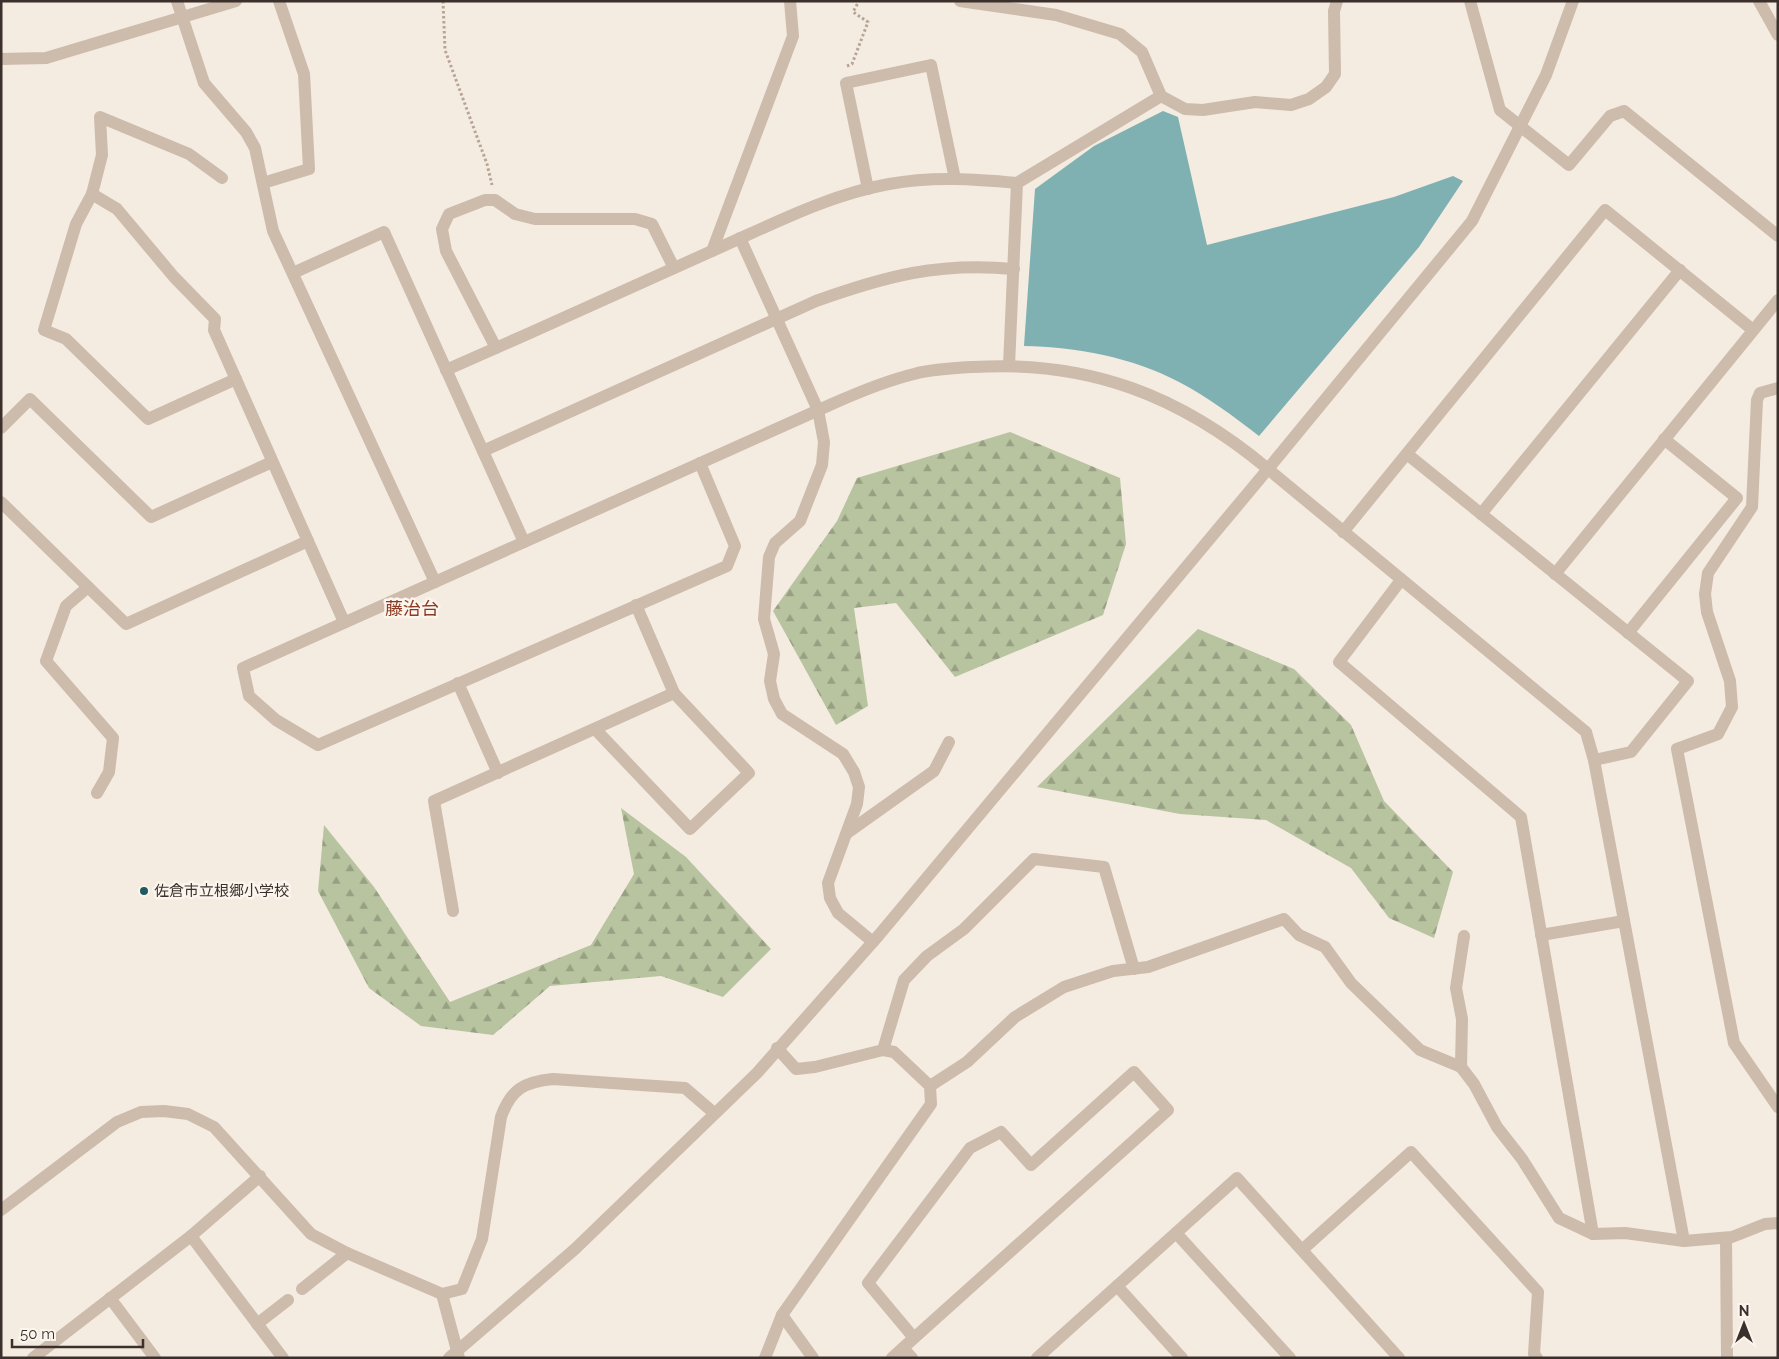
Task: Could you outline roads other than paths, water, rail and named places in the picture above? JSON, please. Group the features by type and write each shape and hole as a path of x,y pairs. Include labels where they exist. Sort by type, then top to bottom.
{"street":[{"path":"177,1 181,18 204,83 246,132 255,148 273,230 435,582"},
{"path":"1,58 46,58 236,1"},
{"path":"263,183 309,169 304,74 279,1"},
{"path":"712,251 793,36 790,1"},
{"path":"960,1 1056,15 1120,34 1142,52 1162,96 1185,109 1203,110 1255,102 1291,105 1309,99 1326,86 1335,74 1334,11 1337,1"},
{"path":"1470,1 1500,110 1569,165 1610,116 1624,111 1778,236"},
{"path":"442,1294 455,1356 575,1249 757,1073 777,1048 873,942 1268,469 1472,221 1546,75 1573,1"},
{"path":"1760,1 1778,35"},
{"path":"868,189 846,83 931,65 955,178"},
{"path":"446,370 785,218 848,194 889,184 955,178 1017,183 1162,96"},
{"path":"222,178 189,154 100,117 102,155 92,194 76,224 44,330 66,340 148,420 236,380"},
{"path":"1009,366 1017,183"},
{"path":"92,194 117,209 174,277 215,319 214,330 344,622"},
{"path":"496,348 446,251 442,229 449,214 485,200 495,200 515,214 535,218 635,219 652,224 674,268"},
{"path":"1343,532 1605,210 1754,330"},
{"path":"293,273 384,232 524,542"},
{"path":"740,238 818,410 824,442 822,465 800,521 775,543 769,557 764,619 774,654 770,681 774,699 782,714 842,754 854,772 859,787 857,804 828,883 830,898 838,913 873,942"},
{"path":"483,451 777,319 869,282 908,272 969,267 1014,269"},
{"path":"1481,514 1680,270"},
{"path":"1555,574 1778,300"},
{"path":"700,463 735,546 727,566 318,745 276,720 249,696 243,668 818,410 876,385 916,373 956,368 1009,366 1084,374 1126,384 1167,402 1238,444 1586,732 1594,760 1684,1241"},
{"path":"1778,388 1760,393 1757,400 1752,507 1708,573 1705,594 1707,612 1730,681 1732,706 1718,734 1677,749 1734,1043 1778,1107"},
{"path":"1,428 30,399 150,517 272,462"},
{"path":"1628,633 1738,498 1664,439"},
{"path":"1407,454 1688,681 1631,752 1594,760"},
{"path":"1,502 126,624 308,541"},
{"path":"1401,580 1339,662 1521,818 1593,1234"},
{"path":"88,587 66,606 46,661 113,738 109,772 97,793"},
{"path":"595,729 690,829 749,773 674,693 636,606"},
{"path":"458,683 498,773"},
{"path":"453,911 434,801 674,693"},
{"path":"847,833 934,771 948,742"},
{"path":"882,1050 904,980 927,956 964,929 1034,859 1104,867 1134,969"},
{"path":"930,1086 967,1062 1015,1017 1064,986 1113,971 1148,967 1284,919 1299,935 1325,947 1351,983 1420,1050 1461,1067 1474,1084 1497,1127 1522,1159 1559,1218 1593,1234 1625,1233 1684,1241 1732,1237 1765,1224 1778,1223"},
{"path":"1542,935 1624,921"},
{"path":"1461,1067 1462,1019 1456,988 1464,936"},
{"path":"765,1358 782,1315 931,1104 930,1086 894,1052 882,1050 815,1067 796,1069 777,1048"},
{"path":"892,1358 908,1353 914,1338 1168,1110 1134,1072 1031,1165 1001,1132 970,1148 868,1283 914,1338"},
{"path":"3,1204 117,1122 142,1112 164,1111 188,1114 214,1127 311,1234 347,1253 442,1294 462,1289 482,1239 501,1117 507,1102 532,1081 553,1079 685,1088 714,1113"},
{"path":"1302,1250 1411,1152 1538,1292 1534,1354 1537,1358"},
{"path":"32,1358 191,1236 260,1176"},
{"path":"1040,1357 1237,1178 1400,1358"},
{"path":"1176,1233 1290,1358"},
{"path":"191,1236 258,1324 279,1356"},
{"path":"1726,1238 1727,1358"},
{"path":"302,1289 347,1253"},
{"path":"1117,1286 1182,1358"},
{"path":"110,1298 155,1358"},
{"path":"258,1324 288,1300"},
{"path":"782,1315 813,1358"}],"water":[{"path":"1163,111 1178,117 1207,245 1394,197 1453,176 1463,181 1419,247 1259,436 1200,394 1161,373 1123,360 1084,351 1024,346 1035,189 1094,146"}],"place":[{"name":"佐倉市立根郷小学校","path":"144,891"}],"district":[{"name":"藤治台","path":"412,609"}]}
